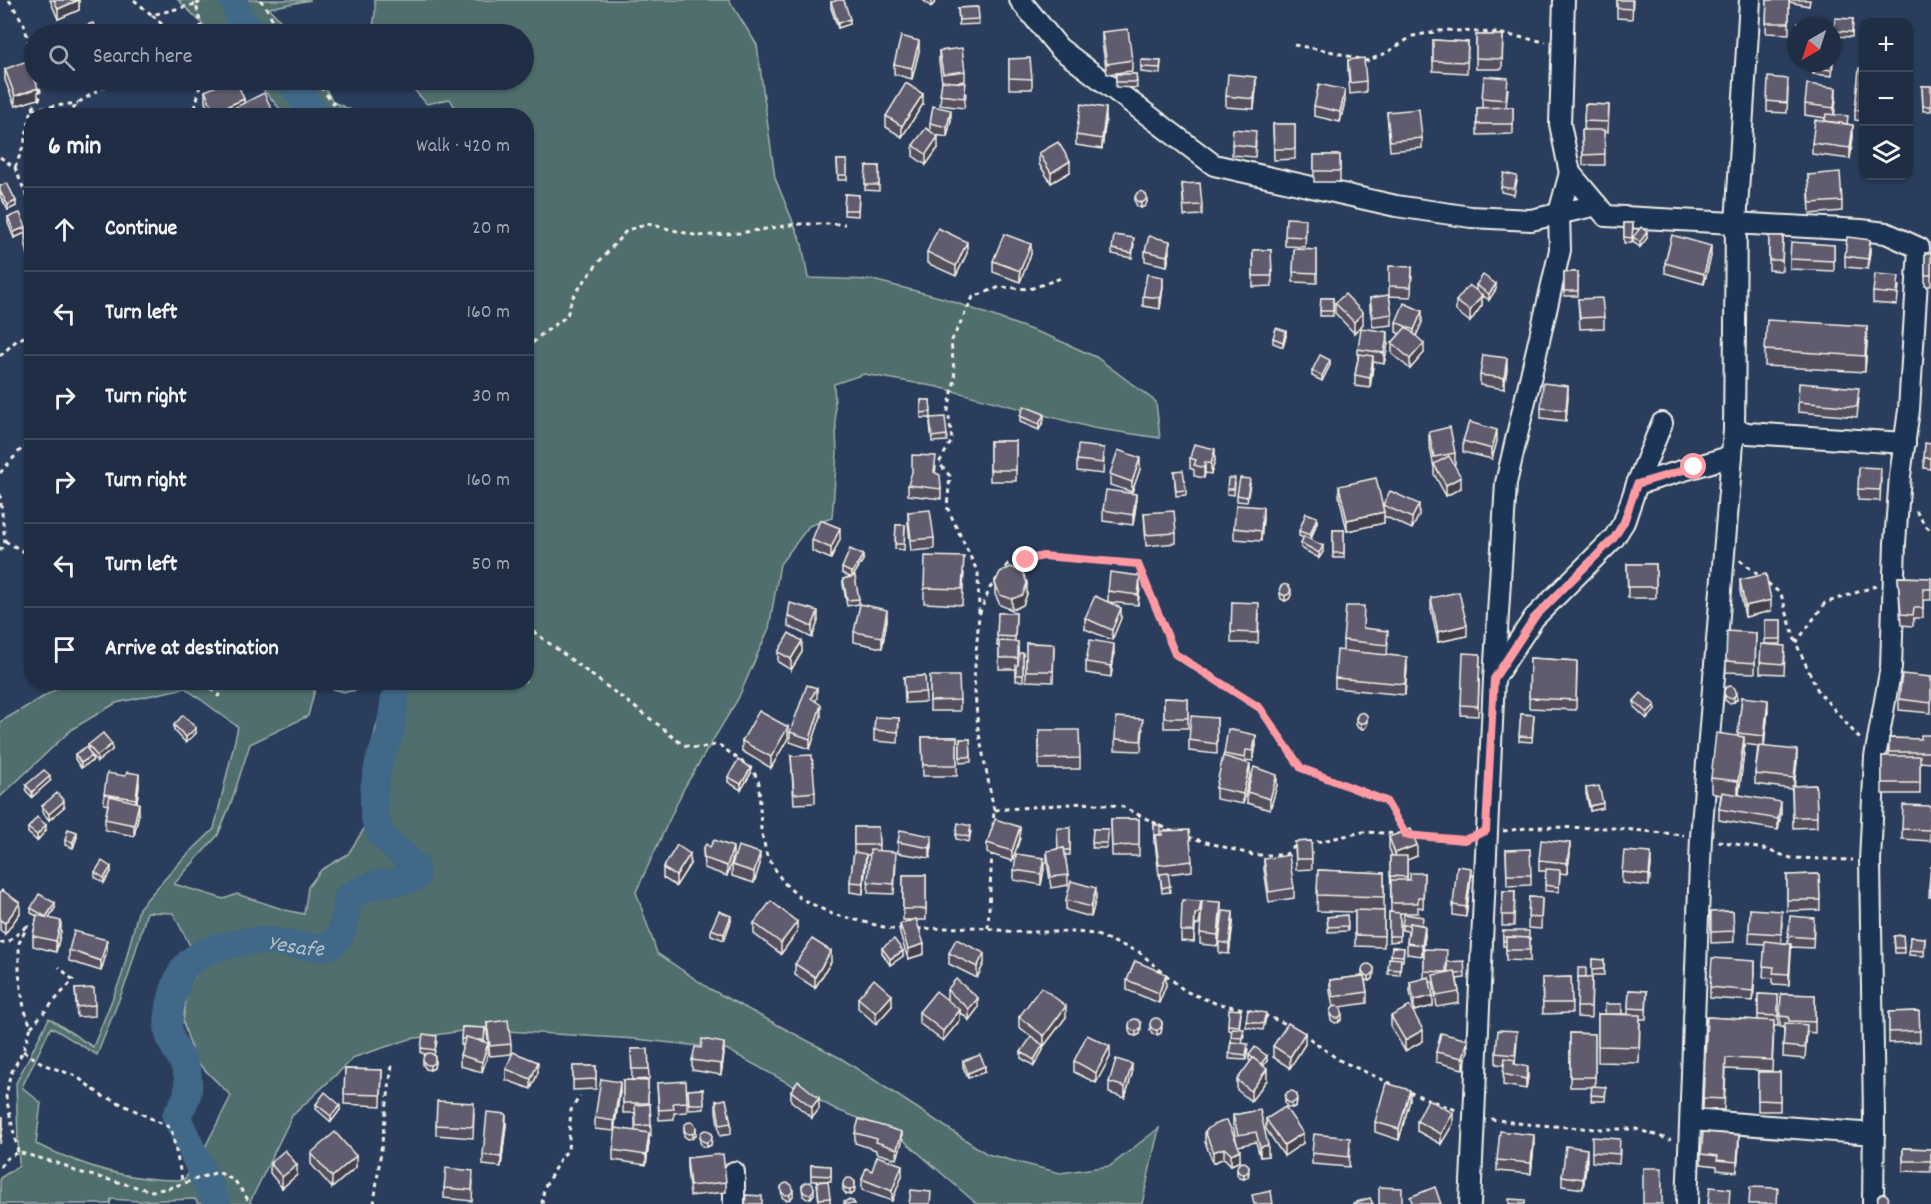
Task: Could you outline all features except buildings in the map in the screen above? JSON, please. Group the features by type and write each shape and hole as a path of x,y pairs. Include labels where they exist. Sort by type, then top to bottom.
{"street":[{"path":"1020,0 1059,48 1214,165 1396,206 1471,217 1531,220 1597,205"},
{"path":"1470,1204 1486,831 1506,483 1560,250 1559,213 1570,173 1560,124 1564,0"},
{"path":"1687,1204 1701,837 1734,430 1736,224 1750,0"},
{"path":"1570,173 1606,216 1869,231 1886,233 1919,248 1909,410 1900,476 1893,580 1891,667 1875,756 1870,861 1873,1204"},
{"path":"1494,679 1534,618 1614,538 1624,522 1662,423"},
{"path":"1734,430 1748,433 1905,442"},
{"path":"1637,484 1732,456"},
{"path":"1691,1120 1874,1134"},
{"path":"734,1172 734,1204"}],"path":[{"path":"9,0 24,24"},
{"path":"134,0 162,24"},
{"path":"152,15 206,0"},
{"path":"260,0 265,4 273,24"},
{"path":"196,4 201,24"},
{"path":"1294,45 1367,61 1386,53 1413,36 1445,30 1497,33 1563,44"},
{"path":"33,108 41,96 40,90"},
{"path":"74,108 79,102 99,90"},
{"path":"195,108 199,90"},
{"path":"323,90 337,108"},
{"path":"39,108 79,102"},
{"path":"15,168 24,144"},
{"path":"0,157 15,168 24,190"},
{"path":"534,341 567,316 572,298 597,264 627,230 648,224 698,236 740,233 797,224 845,225"},
{"path":"993,834 994,810 975,703 974,679 980,615 978,573 947,507 950,476 939,463 952,440 948,410 955,379 951,342 973,297 1000,287 1030,290 1064,277"},
{"path":"0,356 17,340 24,337"},
{"path":"0,473 24,447"},
{"path":"0,494 5,541 0,551"},
{"path":"5,541 24,553"},
{"path":"1725,547 1781,594 1796,643 1818,690 1875,756"},
{"path":"980,615 990,588 1008,564 1043,556 1138,564 1175,654 1260,708 1301,768 1386,801 1406,835"},
{"path":"1796,643 1825,603 1893,580"},
{"path":"534,632 681,744 700,749 718,744 753,770 759,783 762,830 767,856 783,882 800,898 832,914 892,929 903,929"},
{"path":"213,690 218,696 223,690"},
{"path":"994,810 1083,803 1121,806 1179,835 1253,855 1285,855 1295,846 1363,832 1464,840 1486,831 1536,827 1613,828 1701,837 1764,849 1791,858 1870,861"},
{"path":"988,928 992,845"},
{"path":"0,943 9,942 28,925 19,943 19,974 24,1008 31,1027"},
{"path":"914,929 977,927 1014,932 1094,934 1139,952 1185,992 1215,1003 1254,1010 1292,1026"},
{"path":"18,1152 6,1097 10,1076 23,1051 31,1027 73,980 59,967"},
{"path":"1302,1033 1339,1060 1409,1092 1473,1116 1525,1124 1598,1129 1636,1128 1690,1146"},
{"path":"23,1051 45,1065 76,1076 102,1096 171,1128 183,1184"},
{"path":"374,1204 392,1065"},
{"path":"542,1204 544,1188 560,1159 568,1150 571,1110 580,1096"},
{"path":"0,1167 6,1159 18,1152 64,1164 75,1171 152,1191 183,1184 218,1172 235,1181 250,1204"}],"green space":[{"path":"178,0 311,0 269,8 283,24 203,24"},
{"path":"374,0 729,0 757,45 775,178 802,244 808,278 873,280 943,298 1051,337 1096,357 1156,402 1160,438 1093,428 938,387 864,374 834,384 837,453 832,518 809,526 780,564 769,628 738,699 684,788 636,892 657,953 710,989 842,1059 987,1154 1060,1173 1110,1166 1159,1128 1142,1204 977,1204 893,1131 837,1110 726,1049 636,1039 474,1029 410,1039 355,1057 292,1116 249,1204 198,1204 195,1199 139,1201 111,1199 110,1204 0,1204 0,1178 19,1166 16,1083 49,1018 93,1047 122,975 139,908 179,863 214,829 238,727 188,690 315,690 308,716 250,744 218,835 174,884 224,899 237,894 304,914 308,887 321,870 348,854 364,829 364,774 385,695 383,690 534,690 534,108 455,108 450,99 427,104 414,90 534,90 534,24 373,24","holes":["147,912 173,913 201,967 187,989 183,1022 195,1060 231,1096 202,1153 184,1180 163,1180 126,1175 90,1166 36,1144 41,1103 22,1087 51,1027 97,1055 128,977"]},
{"path":"264,90 326,90 333,102 346,108 279,108"},
{"path":"55,690 176,690 116,703 72,729 0,797 0,722"}],"waterway":[{"name":"Yesafe","path":"233,0 243,24"},
{"name":"Yesafe","path":"297,90 310,108"},
{"name":"Yesafe","path":"217,1204 176,1116 186,1098 188,1084 187,1073 170,1037 168,1020 175,988 183,970 195,958 226,945 260,941 304,947 330,945 336,941 342,931 348,897 374,885 416,877 415,867 380,833 374,815 374,790 379,762 390,733 396,690"}],"route":[{"path":"1026,560 1043,556 1138,564 1175,654 1260,708 1301,768 1386,801 1406,835 1464,840 1486,831 1494,679 1534,618 1614,538 1624,522 1637,484 1694,467"}]}
